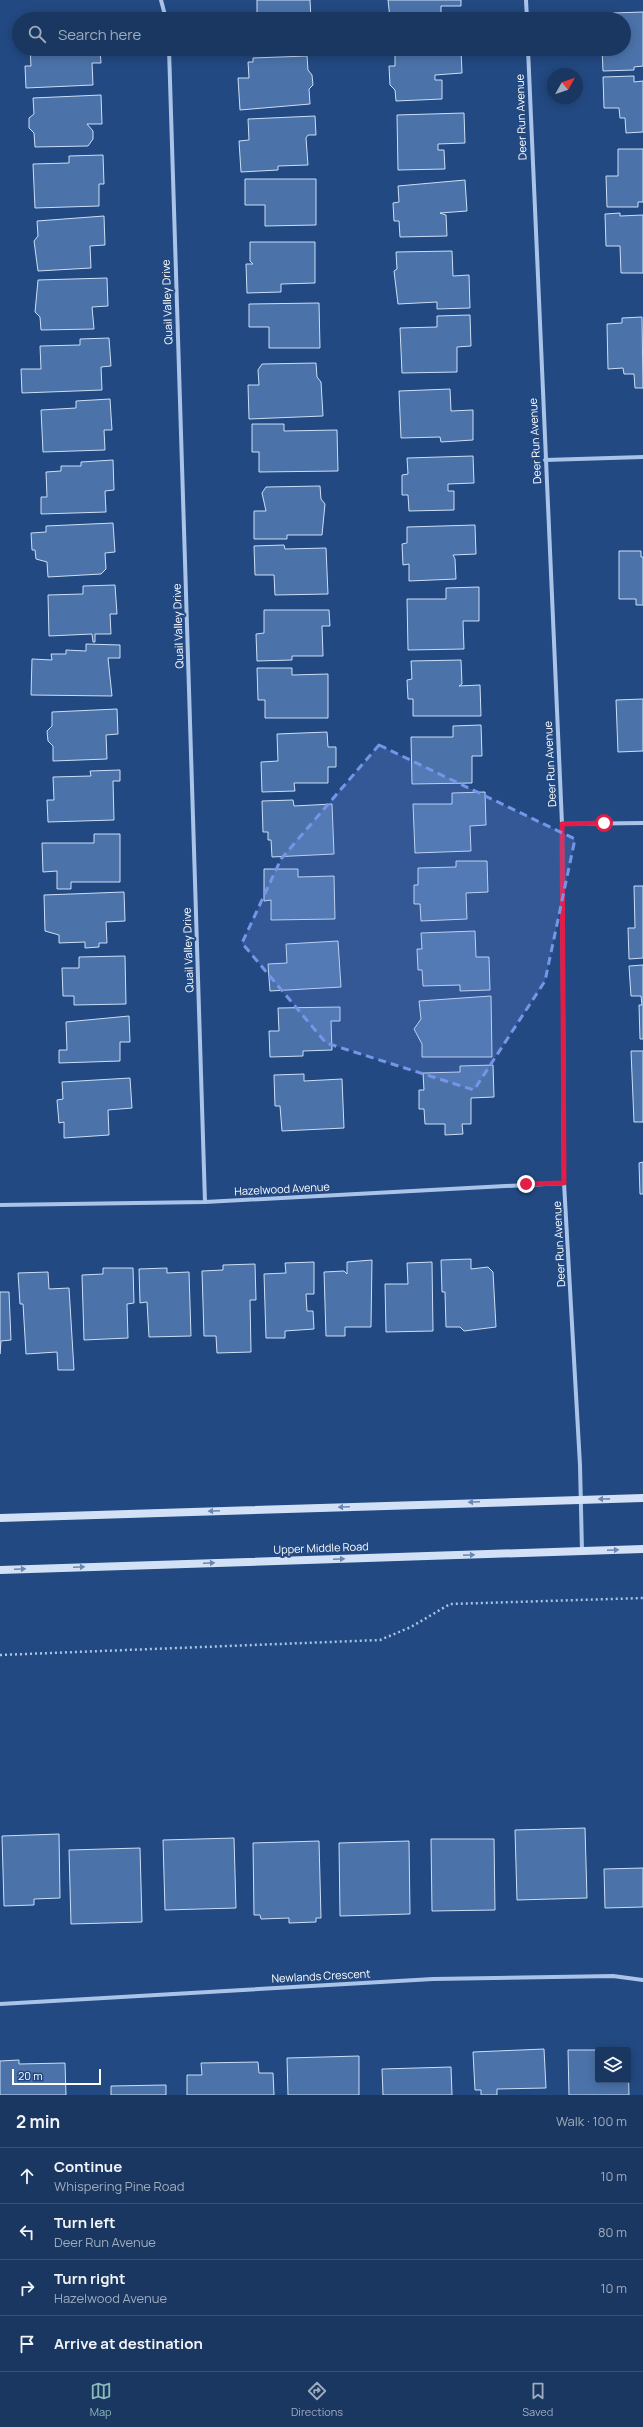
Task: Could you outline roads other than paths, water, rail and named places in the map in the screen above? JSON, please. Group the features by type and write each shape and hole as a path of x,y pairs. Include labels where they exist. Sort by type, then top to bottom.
{"main road":[{"path":"0,1518 643,1498"},
{"name":"Upper Middle Road","path":"0,1570 643,1549"}],"street":[{"path":"161,0 164,12"},
{"path":"526,0 527,12"},
{"name":"Quail Valley Drive","path":"169,56 205,1202"},
{"name":"Deer Run Avenue","path":"528,56 562,824 564,1183 582,1499 582,1551"},
{"path":"545,460 643,457"},
{"path":"562,824 643,823"},
{"name":"Hazelwood Avenue","path":"0,1205 205,1202 564,1183"},
{"name":"Newlands Crescent","path":"0,2004 433,1979 613,1976 643,1980"}]}
